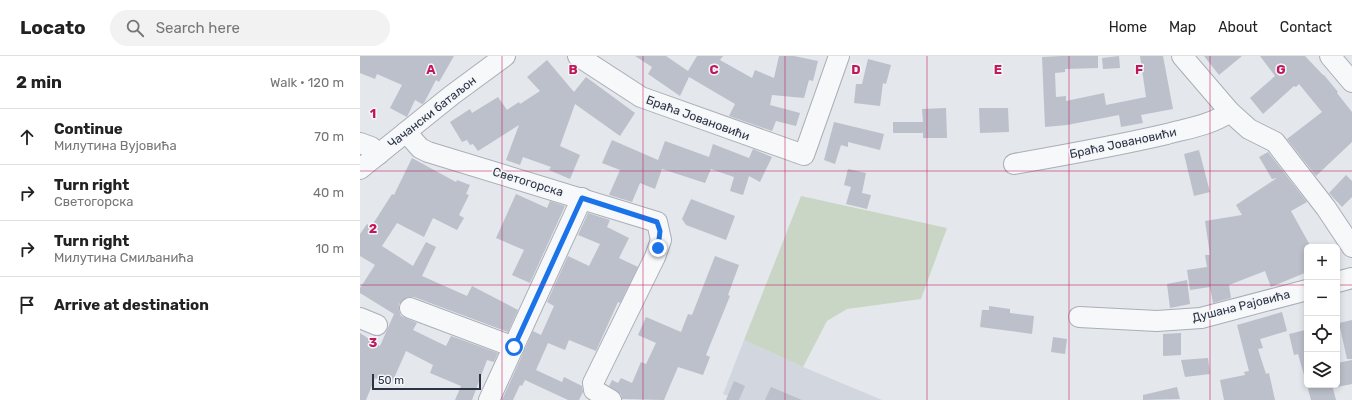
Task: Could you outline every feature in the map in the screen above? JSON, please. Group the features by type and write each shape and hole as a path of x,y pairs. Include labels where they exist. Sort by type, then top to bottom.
{"street":[{"name":"Чачански батаљон","path":"360,169 505,56"},
{"name":"Браћа Јовановићи","path":"578,56 641,97 804,155 839,56"},
{"path":"1182,56 1230,112 1248,129 1275,142 1326,208 1352,247"},
{"path":"1330,56 1352,82"},
{"name":"Браћа Јовановићи","path":"1014,164 1138,141 1204,124 1219,119 1230,112"},
{"name":"Светогорска","path":"406,132 420,148 428,152 657,222 660,240 655,257 593,383 594,390 611,400"},
{"path":"360,143 371,147 379,154"},
{"path":"489,400 582,198"},
{"path":"1340,281 1352,278"},
{"name":"Душана Рајовића","path":"1079,317 1158,321 1201,318 1304,291"},
{"path":"410,308 514,347"}],"shaded area":[{"path":"744,340 803,367 882,400 738,400 723,394"}],"green space":[{"path":"801,196 947,228 921,299 847,309 827,321 803,367 744,340"}],"building":[{"path":"360,56 454,56 439,82 436,80 424,103 422,104 415,100 407,117 390,108 402,85 377,74 375,79 360,73"},
{"path":"635,56 666,56 688,71 697,56 723,56 720,60 752,78 755,70 774,78 779,56 794,56 818,61 813,81 809,80 804,98 772,95 770,105 800,113 796,126 776,121 772,131 729,116 735,104 689,77 680,96 648,74 652,67"},
{"path":"1098,56 1098,68 1065,69 1065,72 1055,73 1056,97 1066,96 1066,101 1104,93 1106,105 1146,97 1140,56 1163,56 1173,109 1141,115 1143,123 1121,127 1119,115 1067,125 1045,127 1042,57"},
{"path":"1119,56 1120,68 1103,69 1102,58"},
{"path":"1204,56 1242,56 1219,75"},
{"path":"1260,56 1305,56 1324,75 1352,112 1352,142 1316,176 1287,139 1322,112 1299,84 1296,87 1294,86 1263,114 1250,98 1275,76"},
{"path":"868,59 891,65 886,84 883,83 880,106 854,103 856,84 862,84"},
{"path":"547,60 574,92 586,77 635,113 620,136 575,104 560,146 580,155 570,179 549,170 551,167 523,157 520,165 506,160 519,125 478,151 473,144 470,145 467,140 462,142 450,122 470,109 472,113 498,97 507,110 519,102 520,104 540,91 527,77"},
{"path":"946,108 947,138 923,138 923,133 893,133 893,122 923,122 922,109"},
{"path":"979,108 1008,108 1009,132 980,133"},
{"path":"834,122 884,134 880,150 848,142 848,147 841,145 835,164 824,160"},
{"path":"612,140 658,160 665,141 709,157 713,144 749,158 753,149 772,157 760,182 749,176 743,195 730,191 734,177 711,169 705,183 662,169 655,189 640,183 632,202 609,195 620,170 602,163"},
{"path":"1199,150 1210,192 1194,196 1184,154"},
{"path":"1268,152 1307,202 1291,211 1309,244 1304,244 1304,273 1271,287 1265,271 1229,285 1231,298 1213,303 1210,287 1190,290 1187,270 1207,267 1205,255 1210,255 1205,221 1242,215 1236,205 1277,178 1272,179 1259,157"},
{"path":"412,158 456,182 457,180 470,185 466,194 469,195 459,215 464,218 457,230 433,218 424,237 397,223 382,246 413,266 426,242 436,247 422,276 467,296 472,286 518,310 508,332 414,297 408,297 399,304 401,316 417,323 413,330 446,346 451,336 498,353 494,362 487,360 472,400 455,400 461,386 430,373 433,365 406,351 391,385 375,378 366,400 360,400 360,333 380,346 394,314 360,293 360,288 375,265 360,256 360,234 367,224 371,227 392,194 394,195"},
{"path":"848,169 866,173 862,193 871,195 867,209 846,204 851,187 844,185"},
{"path":"1346,175 1352,181 1352,197 1342,207 1329,193"},
{"path":"516,194 547,208 550,201 565,206 530,283 512,275 524,250 496,238"},
{"path":"691,199 735,216 726,240 686,225 682,219"},
{"path":"588,213 610,220 607,227 629,238 619,258 638,267 620,303 618,302 596,351 569,340 565,350 548,343 536,370 562,382 564,377 582,386 583,392 579,400 568,400 525,380 522,386 520,385 513,400 502,400 533,331 541,335 554,306 547,302 568,256 589,266 600,244 578,235"},
{"path":"715,256 739,265 728,295 730,296 706,355 710,357 703,375 678,367 664,400 622,399 621,394 609,386 612,380 618,383 621,378 632,383 641,362 646,364 656,343 638,335 646,317 681,332 688,314 692,315"},
{"path":"1187,280 1190,304 1170,308 1167,284"},
{"path":"989,306 1010,309 1010,313 1034,316 1032,334 980,327 982,310 989,310"},
{"path":"1282,312 1287,331 1260,339 1263,348 1258,349 1266,374 1269,373 1275,400 1224,400 1220,380 1245,375 1244,372 1249,371 1237,325"},
{"path":"1352,320 1352,359 1347,359 1340,323"},
{"path":"1304,330 1304,375 1298,354 1294,355 1289,334"},
{"path":"1181,333 1181,355 1163,356 1163,334"},
{"path":"1053,337 1067,339 1065,354 1051,352"},
{"path":"1208,358 1210,374 1185,377 1181,360"},
{"path":"1352,360 1352,384 1340,386 1340,362"},
{"path":"734,381 745,386 739,400 726,400"},
{"path":"771,387 802,400 765,400"},
{"path":"1177,387 1180,399 1143,400 1143,395"},
{"path":"1308,388 1333,388 1336,400 1311,400"}],"route":[{"path":"514,347 582,198 657,222 660,231 658,248"}]}
